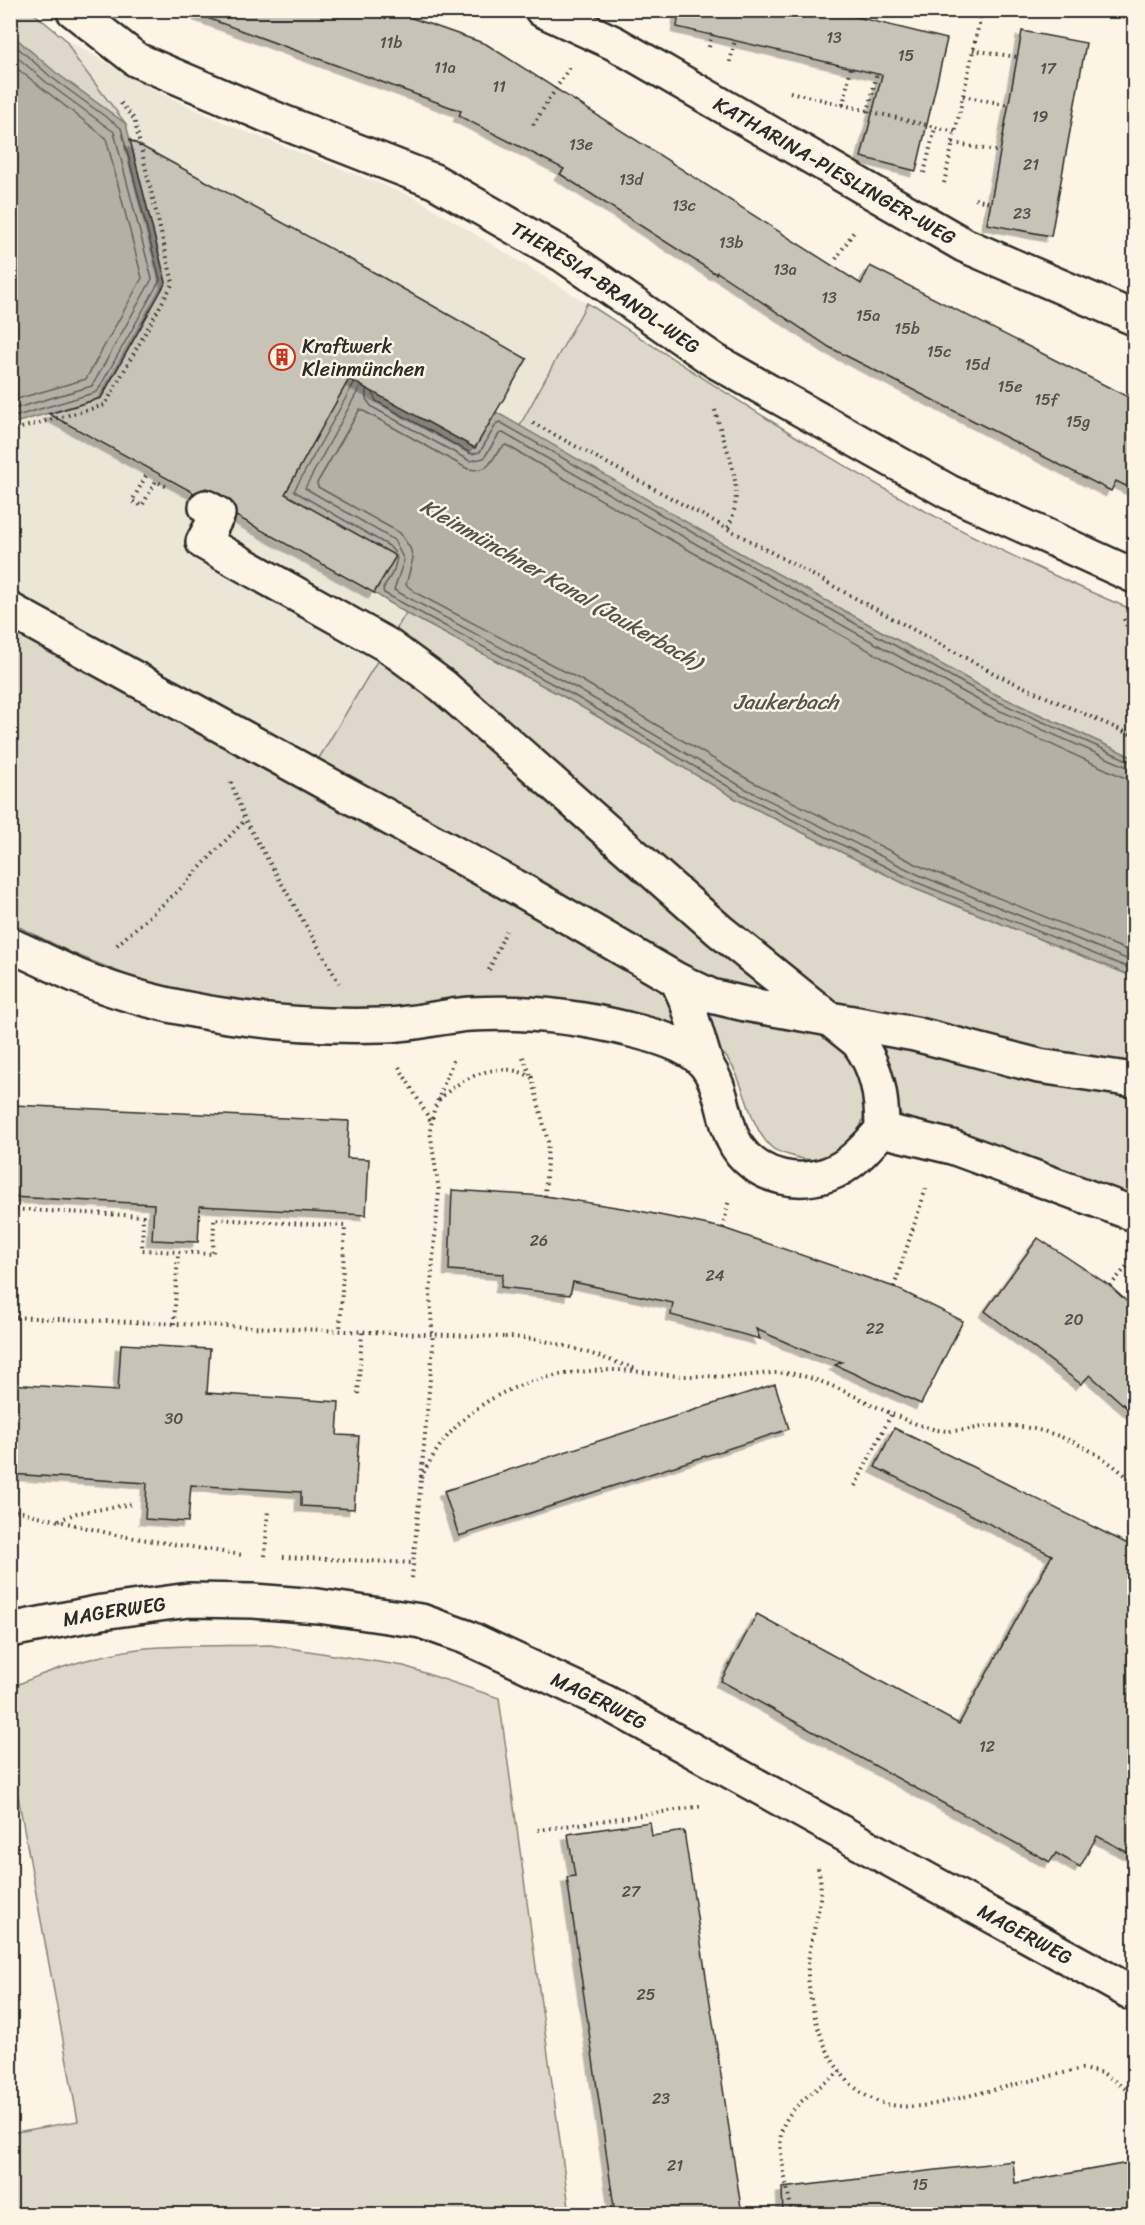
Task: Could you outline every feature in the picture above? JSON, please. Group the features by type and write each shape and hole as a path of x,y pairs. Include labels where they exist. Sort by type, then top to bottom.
{"street":[{"name":"THERESIA-BRANDL-WEG","path":"73,10 137,60 285,123 435,181 563,255 715,361 949,492 1134,576"},
{"name":"KATHARINA-PIESLINGER-WEG","path":"542,10 591,32 964,245 1134,318"},
{"path":"206,507 218,514 203,542 387,645 443,686 720,931 823,1017 858,1042 870,1057 882,1095 882,1130 859,1156 841,1169 821,1177 798,1180 778,1177 758,1168 744,1156 734,1139 712,1074 706,1064 687,1002 676,980"},
{"path":"10,610 525,892 676,980 711,996 915,1034 1038,1066 1134,1080"},
{"path":"10,945 79,977 191,1009 289,1022 370,1026 408,1024 470,1014 571,1017 617,1027 670,1043 695,1054 706,1064"},
{"path":"882,1130 940,1144 1134,1214"},
{"name":"MAGERWEG","path":"10,1630 102,1611 189,1600 253,1601 381,1613 421,1621 466,1637 605,1702 1134,1994"}],"path":[{"path":"942,192 982,10"},
{"path":"533,125 591,32"},
{"path":"973,50 1017,57"},
{"path":"843,105 851,67"},
{"path":"868,112 877,73"},
{"path":"785,91 955,132"},
{"path":"963,96 1009,105"},
{"path":"10,431 105,405 173,283 134,119 120,101"},
{"path":"953,143 1000,152"},
{"path":"971,199 991,203"},
{"path":"715,361 716,412 733,466 737,509 728,528"},
{"path":"533,423 997,675 1134,736"},
{"path":"146,476 132,501 142,506 156,482 206,507"},
{"path":"227,774 245,820 333,974 370,1026 387,1044 431,1120"},
{"path":"79,977 179,890 245,820"},
{"path":"470,1014 525,892"},
{"path":"502,1060 502,1068"},
{"path":"412,1582 433,1346 430,1295 439,1191 430,1131 431,1120 439,1101 455,1086 502,1068 532,1078 548,1142 545,1196"},
{"path":"894,1287 940,1144"},
{"path":"10,1209 143,1216 142,1250 213,1254 214,1219 345,1226 340,1331"},
{"path":"174,1324 178,1252"},
{"path":"1110,1286 1134,1258"},
{"path":"10,1317 529,1337 642,1371"},
{"path":"358,1394 362,1332"},
{"path":"421,1478 434,1450 450,1430 468,1414 512,1389 548,1376 615,1370 642,1371 682,1377 798,1374 826,1384 891,1415 944,1432 993,1426 1036,1430 1063,1438 1092,1451 1134,1483"},
{"path":"855,1486 891,1415"},
{"path":"58,1521 77,1513 133,1504"},
{"path":"10,1509 176,1546 248,1555"},
{"path":"265,1556 268,1510"},
{"path":"257,1556 414,1563"},
{"path":"538,1830 719,1804 737,1773"},
{"path":"835,1827 816,1862 821,1880 820,1901 808,1974 816,2027 851,2085 874,2101 899,2106 929,2105 1082,2068 1103,2073 1134,2095"},
{"path":"792,2214 780,2134 788,2118 804,2100 841,2071"}],"shaded area":[{"path":"11,11 31,11 65,39 77,60 126,124 55,72 11,34"},
{"path":"65,39 166,96 239,129 416,198 587,303 519,427 496,413 475,448 378,395 145,193 126,124 77,60"},
{"path":"587,303 694,373 857,473 969,534 1134,610 1134,758 993,693 738,552 519,427"},
{"path":"47,414 406,613 316,763 23,597 11,621 11,424"},
{"path":"406,613 570,700 738,800 913,888 1134,977 1134,1195 980,1140 903,1117 892,1102 880,1017 737,994 316,763"},
{"path":"10,621 792,1024 840,1043 854,1054 866,1080 865,1112 852,1142 841,1152 819,1160 801,1158 773,1149 757,1127 734,1069 725,1055 707,1039 265,1009 154,986 72,953 11,923"},
{"path":"270,1645 404,1666 499,1698 570,2214 11,2214 11,2133 78,2121 11,1758 11,1688 59,1668 130,1650 177,1646"}],"water":[{"path":"11,34 55,72 126,124 166,282 101,398 11,424"},
{"name":"Jaukerbach","path":"359,361 379,395 475,448 496,412 738,552 993,693 1134,758 1134,977 913,888 738,800 570,700 406,613 374,593 389,568 386,551 285,494"}],"building":[{"path":"199,10 389,10 486,44 861,284 870,266 1134,400 1134,490 1116,481 1111,491 829,347 717,272 716,274 560,174 564,169 459,116 461,111 199,15"},
{"path":"679,10 828,10 947,39 916,171 861,157 882,75 677,27"},
{"path":"1022,31 1086,43 1051,236 987,224"},
{"name":"Kraftwerk Kleinmünchen","path":"130,140 368,269 527,359 475,448 349,379 285,494 396,556 374,593 236,516 234,504 215,491 206,488 194,493 49,414 101,398 166,282"},
{"path":"13,1105 349,1121 347,1158 369,1159 366,1215 200,1206 198,1242 152,1240 154,1204 10,1197"},
{"path":"452,1190 545,1196 635,1210 723,1228 894,1287 963,1321 921,1404 835,1365 842,1362 808,1352 756,1329 760,1339 671,1315 673,1303 573,1282 570,1295 501,1287 503,1274 449,1270"},
{"path":"1038,1238 1110,1286 1134,1308 1134,1414 1090,1375 1081,1384 985,1311"},
{"path":"121,1344 210,1349 207,1393 339,1402 337,1435 359,1436 354,1509 301,1506 301,1492 191,1485 188,1522 145,1519 147,1483 10,1474 10,1384 118,1391"},
{"path":"775,1384 789,1429 459,1536 444,1491"},
{"path":"894,1428 1134,1547 1134,1856 1097,1836 1080,1867 1056,1853 1050,1862 721,1681 757,1614 959,1724 1052,1555 875,1467"},
{"path":"650,1822 652,1836 684,1831 742,2214 615,2214 567,1877 575,1876 568,1834"},
{"path":"1013,2161 1015,2183 1134,2162 1134,2214 783,2214 782,2188"}],"place":[{"name":"Kraftwerk Kleinmünchen","path":"282,357"}],"water label":[{"name":"Kleinmünchner Kanal (Jaukerbach)","path":"561,584"}]}
